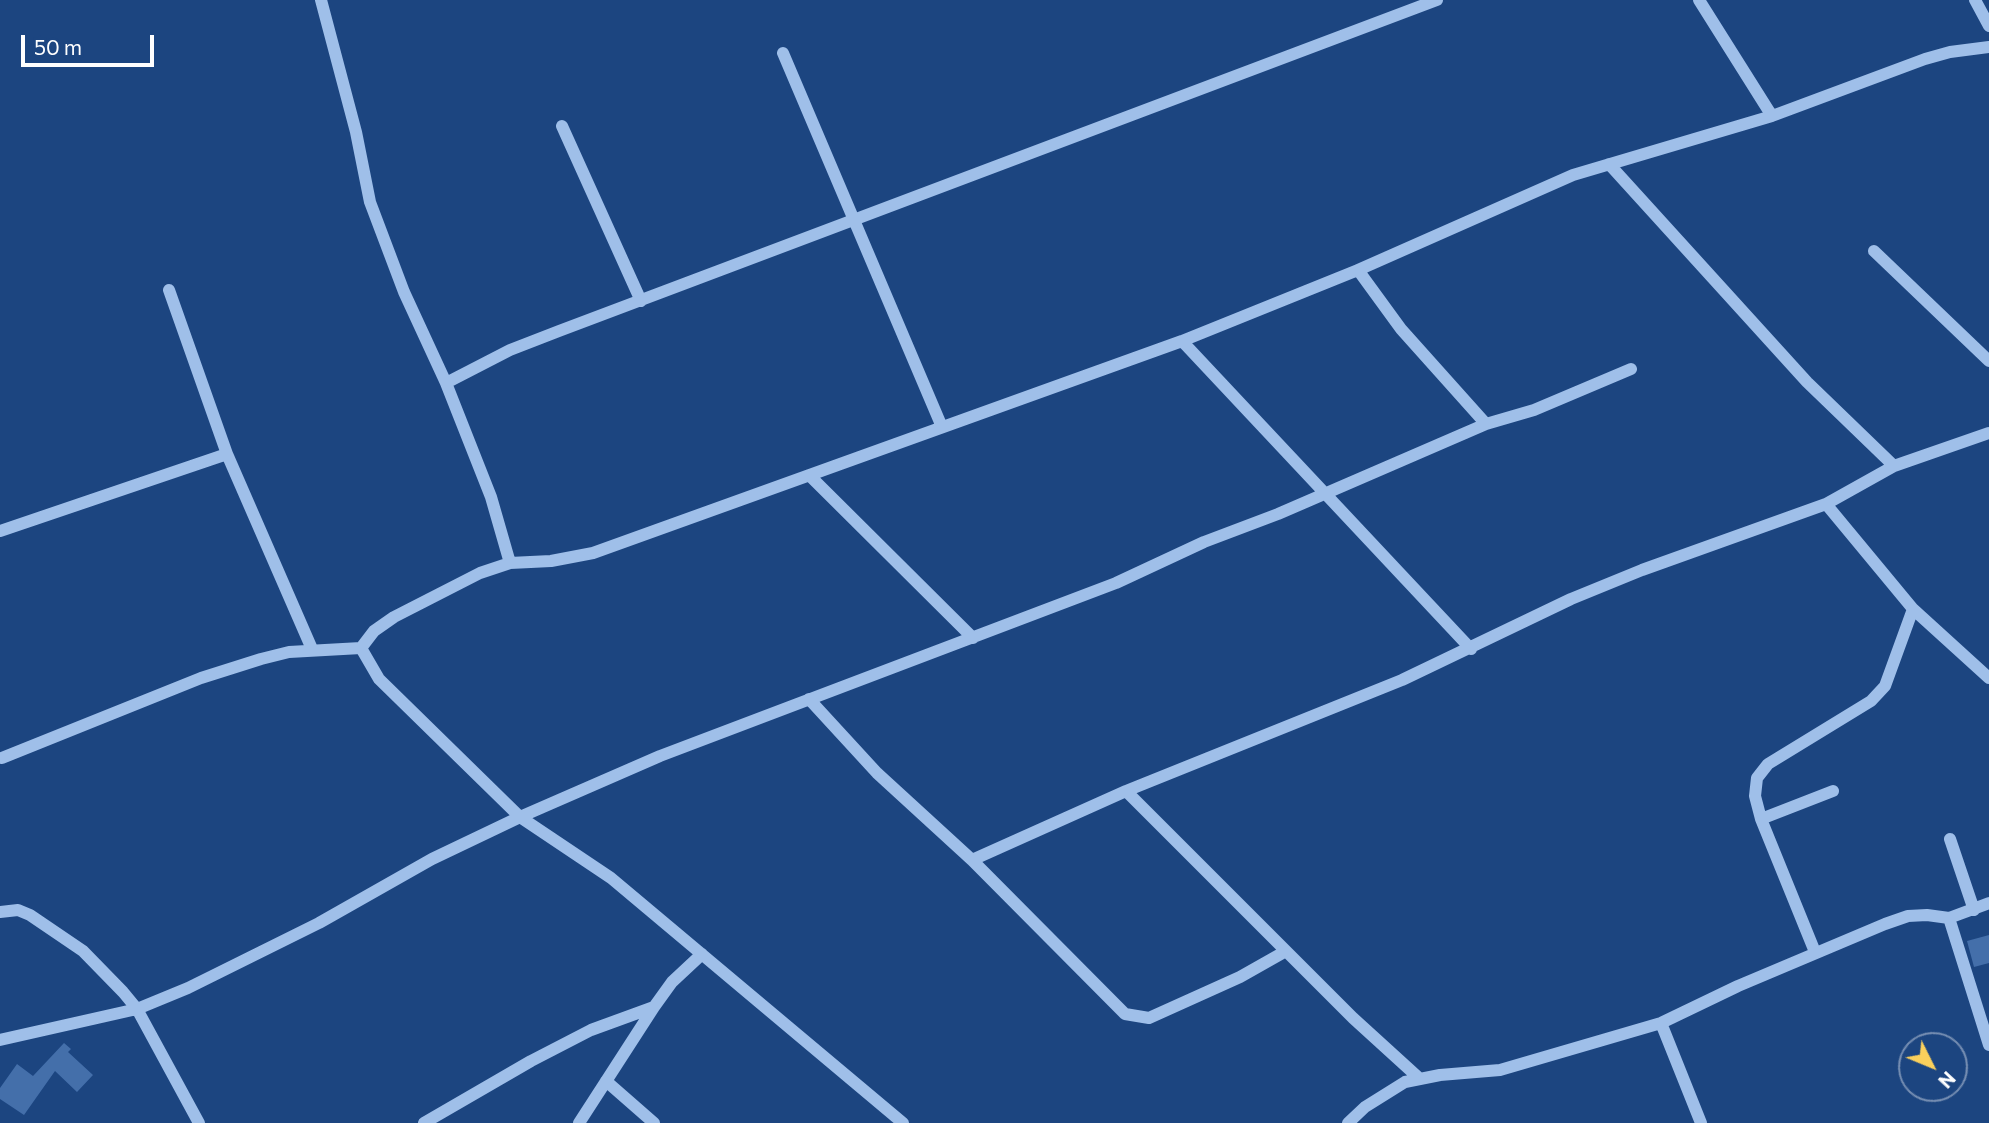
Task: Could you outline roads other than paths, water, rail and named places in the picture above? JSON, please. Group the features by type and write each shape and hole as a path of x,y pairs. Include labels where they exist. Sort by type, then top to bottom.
{"street":[{"path":"321,0 356,132 370,202 404,292 446,383 491,497 510,563"},
{"path":"446,383 510,350 856,221 1154,104 1437,0"},
{"path":"1699,0 1772,116"},
{"path":"1975,0 1989,26"},
{"path":"362,648 374,631 394,617 480,573 510,563 551,561 593,552 1182,341 1358,270 1509,201 1609,164 1772,116 1925,59 1950,52 1989,47"},
{"path":"783,52 942,427"},
{"path":"562,126 640,300"},
{"path":"1609,164 1807,382 1894,466"},
{"path":"1874,251 1989,361"},
{"path":"1358,270 1401,329 1486,424"},
{"path":"169,290 227,454 312,649"},
{"path":"1182,341 1471,649"},
{"path":"0,1040 137,1009 262,953 432,859 660,756 1116,583 1204,542 1486,424 1534,410 1631,369"},
{"path":"972,860 1126,791 1300,723 1471,649 1572,599 1642,570 1826,504 1894,466 1989,433"},
{"path":"0,531 227,454"},
{"path":"809,475 973,638"},
{"path":"1826,504 1913,609 1989,678"},
{"path":"1815,952 1761,819 1755,796 1758,778 1768,764 1871,701 1885,686 1913,609"},
{"path":"2,758 201,678 289,652 362,648"},
{"path":"362,648 379,679 520,817 611,878 903,1123"},
{"path":"809,699 877,773 972,860 1114,1004 1131,1017 1149,1018 1240,977 1286,951"},
{"path":"1126,791 1286,951 1420,1079"},
{"path":"1761,819 1833,791"},
{"path":"1950,839 1974,910"},
{"path":"1348,1123 1385,1093 1420,1079 1500,1070 1661,1023 1815,952 1908,916 1950,918 1989,903"},
{"path":"0,912 25,912 77,947 137,1009 199,1123"},
{"path":"1950,918 1989,1045"},
{"path":"579,1123 672,982 702,954"},
{"path":"424,1123 531,1060 591,1030 654,1007"},
{"path":"1661,1023 1701,1123"},
{"path":"606,1081 654,1123"}]}
